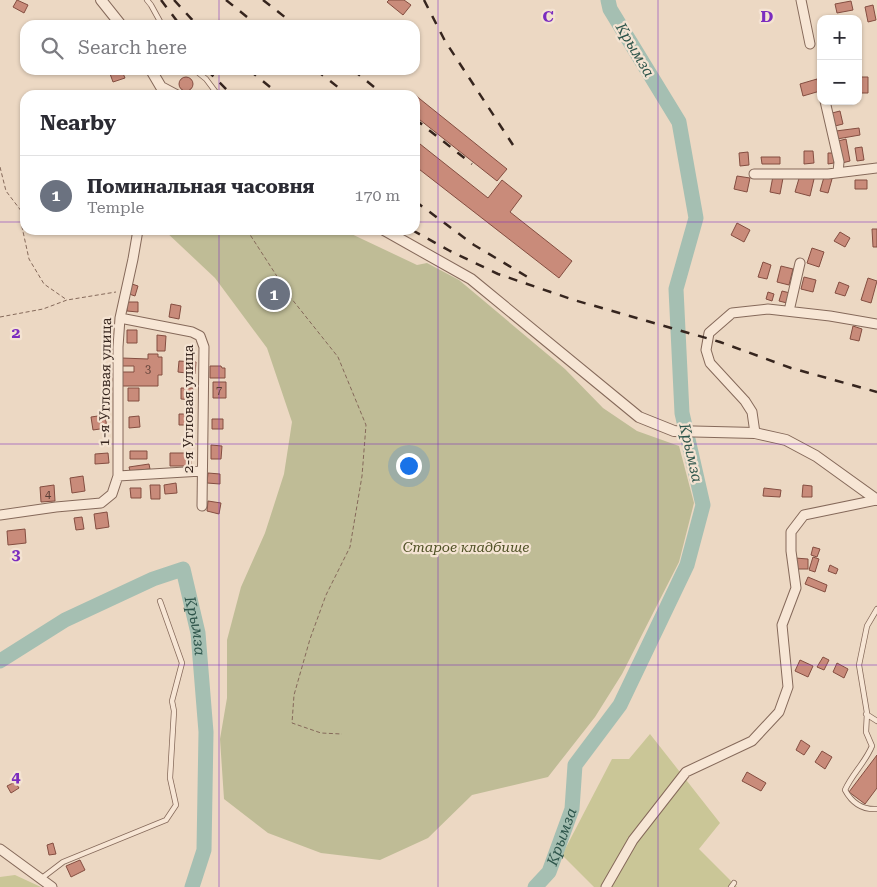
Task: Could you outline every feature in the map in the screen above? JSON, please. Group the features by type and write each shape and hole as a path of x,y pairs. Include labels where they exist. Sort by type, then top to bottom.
{"street":[{"path":"101,0 117,20"},
{"path":"801,0 810,44"},
{"path":"153,75 160,90"},
{"path":"826,105 839,162 838,172"},
{"path":"754,174 838,172 877,168"},
{"name":"1-я Угловая улица","path":"118,476 118,347 120,318 137,235"},
{"path":"393,235 471,279 640,417 674,431 755,433 786,440 809,452 877,500"},
{"path":"789,311 800,263"},
{"path":"755,433 752,412 745,401 710,363 706,350 709,333 732,313 768,309 830,316 877,324"},
{"name":"2-я Угловая улица","path":"120,318 192,332 200,336 204,347 202,506"},
{"path":"0,514 56,506 102,503 112,494 118,476 202,471"},
{"path":"606,887 633,840 686,772 752,741 779,712 788,687 782,625 796,588 790,532 804,515 877,500"},
{"path":"0,849 52,887"}],"lane":[{"path":"147,0 152,5 160,20"},
{"path":"201,75 214,90"},
{"path":"40,879 63,862 166,820 176,805 170,778 174,711 172,701 182,663 160,601"},
{"path":"877,609 867,626 859,665 866,714 866,732 872,746 866,760 850,778 845,790 851,800 866,810 877,809"},
{"path":"866,714 877,721"}],"path":[{"path":"0,167 6,190 20,209"},
{"path":"24,235 29,259 44,284 67,300"},
{"path":"250,235 291,298 338,357 366,425 362,476 350,547 326,595 310,639 294,695 292,723 321,733 342,734"},
{"path":"0,317 43,309 67,300 125,291"}],"shaded area":[{"path":"650,734 720,823 699,849 737,887 594,887 562,855 612,759 629,759"},
{"path":"15,875 41,887 0,887 0,877"}],"green space":[{"name":"Старое кладбище","path":"169,235 354,235 417,265 427,263 459,280 565,369 603,408 637,431 679,446 694,503 679,562 622,674 595,717 548,777 472,795 428,838 380,860 321,853 268,833 224,799 220,739 227,698 227,640 241,587 265,533 284,474 292,422 267,348 215,278"}],"building":[{"path":"17,0 28,5 24,13 13,7"},
{"path":"389,0 404,0 411,5 403,15 387,2"},
{"path":"851,1 853,10 837,13 835,4"},
{"path":"873,5 876,20 868,22 865,7"},
{"path":"110,75 124,75 125,78 113,82"},
{"path":"186,77 192,81 191,89 181,89 179,84 181,79"},
{"path":"862,77 868,77 868,93 862,93"},
{"path":"817,79 817,92 803,96 800,84"},
{"path":"420,99 507,169 497,181 420,120"},
{"path":"840,111 843,124 835,126 832,113"},
{"path":"859,128 860,135 837,139 836,131"},
{"path":"846,139 850,161 842,163 838,141"},
{"path":"420,144 488,198 502,180 522,196 510,212 572,261 559,278 420,170"},
{"path":"862,147 864,160 857,161 855,148"},
{"path":"804,151 813,151 814,163 804,164"},
{"path":"748,152 749,165 740,166 739,153"},
{"path":"828,153 834,153 834,163 828,164"},
{"path":"761,157 780,157 780,164 762,164"},
{"path":"800,175 814,179 810,196 795,192"},
{"path":"737,176 750,178 747,192 734,189"},
{"path":"773,176 783,178 780,194 770,192"},
{"path":"824,177 832,179 828,193 820,191"},
{"path":"855,180 867,180 867,189 855,189"},
{"path":"737,223 750,230 744,242 731,235"},
{"path":"872,229 877,229 877,247 873,247"},
{"path":"840,232 850,238 845,247 834,241"},
{"path":"812,248 824,252 819,267 807,263"},
{"path":"763,262 771,265 767,279 758,277"},
{"path":"781,266 793,269 789,285 777,282"},
{"path":"804,277 816,280 813,292 801,289"},
{"path":"868,278 877,281 871,303 861,300"},
{"path":"839,282 849,286 845,296 835,293"},
{"path":"132,284 138,286 135,296 129,294"},
{"path":"782,291 790,293 787,303 779,301"},
{"path":"768,292 774,294 772,301 766,299"},
{"path":"127,302 138,302 138,312 127,311"},
{"path":"171,304 181,306 179,319 169,317"},
{"path":"853,326 862,329 859,341 850,339"},
{"path":"127,330 137,330 137,343 127,343"},
{"path":"157,335 166,336 165,351 157,351"},
{"path":"148,354 158,354 158,357 162,357 162,375 158,375 158,386 122,386 122,372 134,372 134,366 122,366 122,358 148,359"},
{"path":"179,361 196,362 195,374 178,372"},
{"path":"210,366 225,368 225,378 210,378"},
{"path":"213,382 226,382 226,398 213,398"},
{"path":"128,388 139,388 139,401 128,401"},
{"path":"181,388 193,388 193,400 181,399"},
{"path":"179,414 192,414 192,425 179,425"},
{"path":"105,415 107,428 93,430 91,417"},
{"path":"139,416 140,427 129,428 129,417"},
{"path":"212,419 223,419 223,429 212,429"},
{"path":"211,445 222,446 221,459 211,459"},
{"path":"130,451 147,451 147,459 130,459"},
{"path":"108,453 109,463 95,464 95,454"},
{"path":"170,453 191,453 191,466 170,466"},
{"path":"149,464 150,469 130,471 129,467"},
{"path":"208,473 220,474 220,484 207,483"},
{"path":"83,476 85,491 72,493 70,478"},
{"path":"176,483 177,493 165,494 164,485"},
{"path":"54,485 55,501 41,502 40,487"},
{"path":"150,485 160,485 160,499 151,499"},
{"path":"803,485 812,486 812,497 802,497"},
{"path":"130,488 141,488 141,498 131,498"},
{"path":"764,488 781,490 780,497 763,496"},
{"path":"208,501 221,503 219,514 207,511"},
{"path":"107,512 109,527 96,529 94,514"},
{"path":"82,517 84,529 76,530 74,518"},
{"path":"25,529 26,543 8,545 7,531"},
{"path":"813,547 820,549 817,557 811,555"},
{"path":"813,557 819,559 815,572 809,570"},
{"path":"795,558 808,559 808,569 795,569"},
{"path":"830,565 838,569 836,574 828,571"},
{"path":"808,577 827,585 825,592 805,584"},
{"path":"823,657 829,660 824,670 817,667"},
{"path":"800,660 813,666 808,677 795,671"},
{"path":"837,663 848,669 844,678 833,672"},
{"path":"801,740 810,746 804,755 796,750"},
{"path":"822,751 832,757 825,769 815,762"},
{"path":"877,755 877,788 865,804 849,792"},
{"path":"747,772 766,783 761,791 742,781"},
{"path":"15,782 19,788 11,793 7,786"},
{"path":"53,843 56,854 49,855 47,845"},
{"path":"80,860 85,870 71,877 66,866"}],"waterway":[{"name":"Крымза","path":"535,887 549,872 572,809 575,765 620,705 687,565 703,505 682,413 676,289 696,218 679,122 610,9 608,0"},
{"name":"Крымза","path":"0,661 65,620 153,579 183,569 198,633 206,732 204,850 192,887"}],"railway":[{"path":"161,0 176,20"},
{"path":"174,0 192,20"},
{"path":"226,0 251,20"},
{"path":"263,0 289,20"},
{"path":"424,0 445,41 513,145"},
{"path":"212,75 227,90"},
{"path":"255,75 274,90"},
{"path":"322,75 342,90"},
{"path":"359,75 378,90"},
{"path":"420,123 472,164"},
{"path":"420,205 474,245 531,279"},
{"path":"420,234 498,274 574,300 720,342 791,368 877,392"}],"place":[{"name":"Поминальная часовня","path":"274,294"}]}
